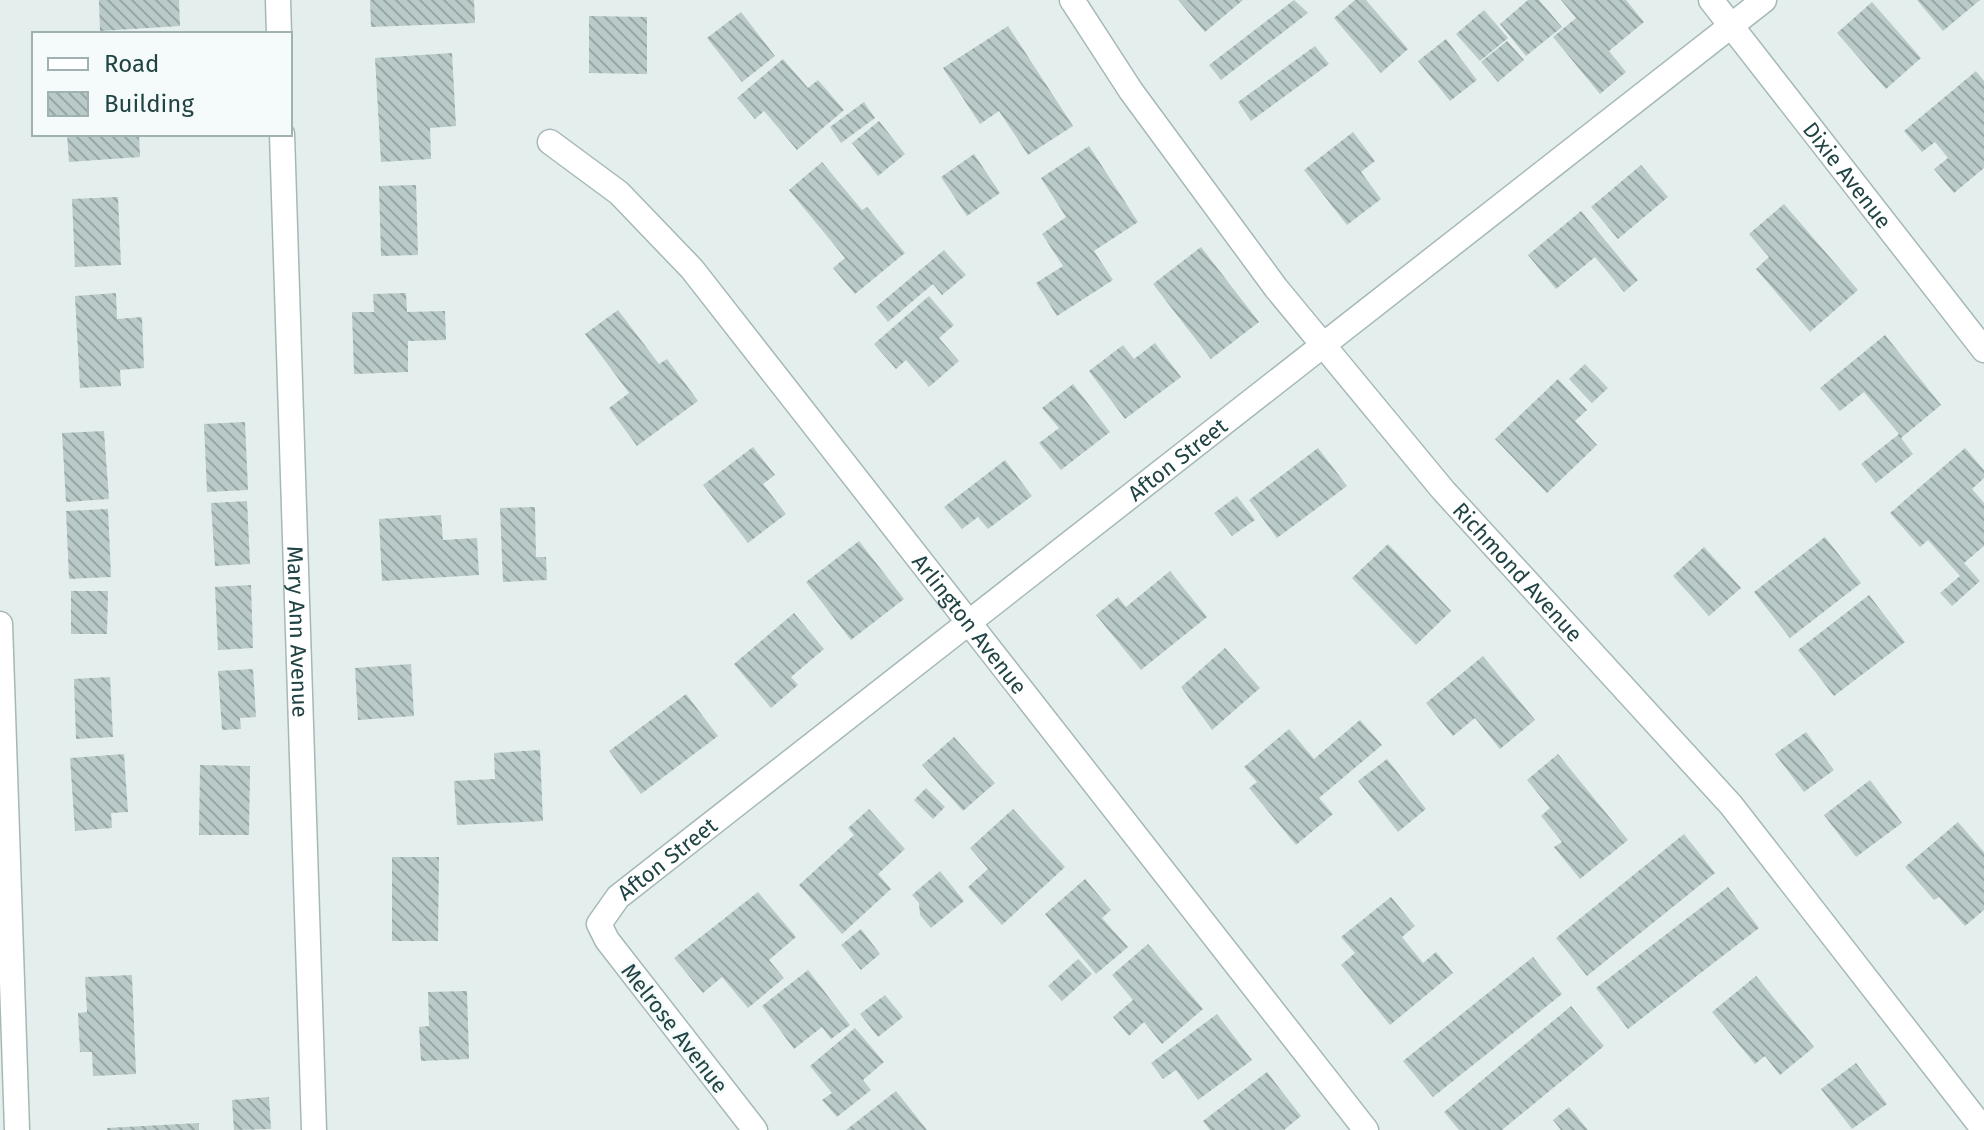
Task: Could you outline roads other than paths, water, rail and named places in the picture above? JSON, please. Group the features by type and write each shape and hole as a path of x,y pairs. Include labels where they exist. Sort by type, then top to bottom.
{"street":[{"path":"278,0 279,32"},
{"name":"Richmond Avenue","path":"1072,0 1149,115 1276,288 1443,490 1731,805 1984,1130"},
{"name":"Dixie Avenue","path":"1711,0 1984,350"},
{"name":"Afton Street","path":"599,924 618,897 1764,0"},
{"name":"Mary Ann Avenue","path":"282,136 314,1130"},
{"name":"Arlington Avenue","path":"550,142 619,193 692,269 1366,1130"},
{"path":"0,624 17,1130"},
{"name":"Melrose Avenue","path":"599,924 607,940 755,1130"}]}
